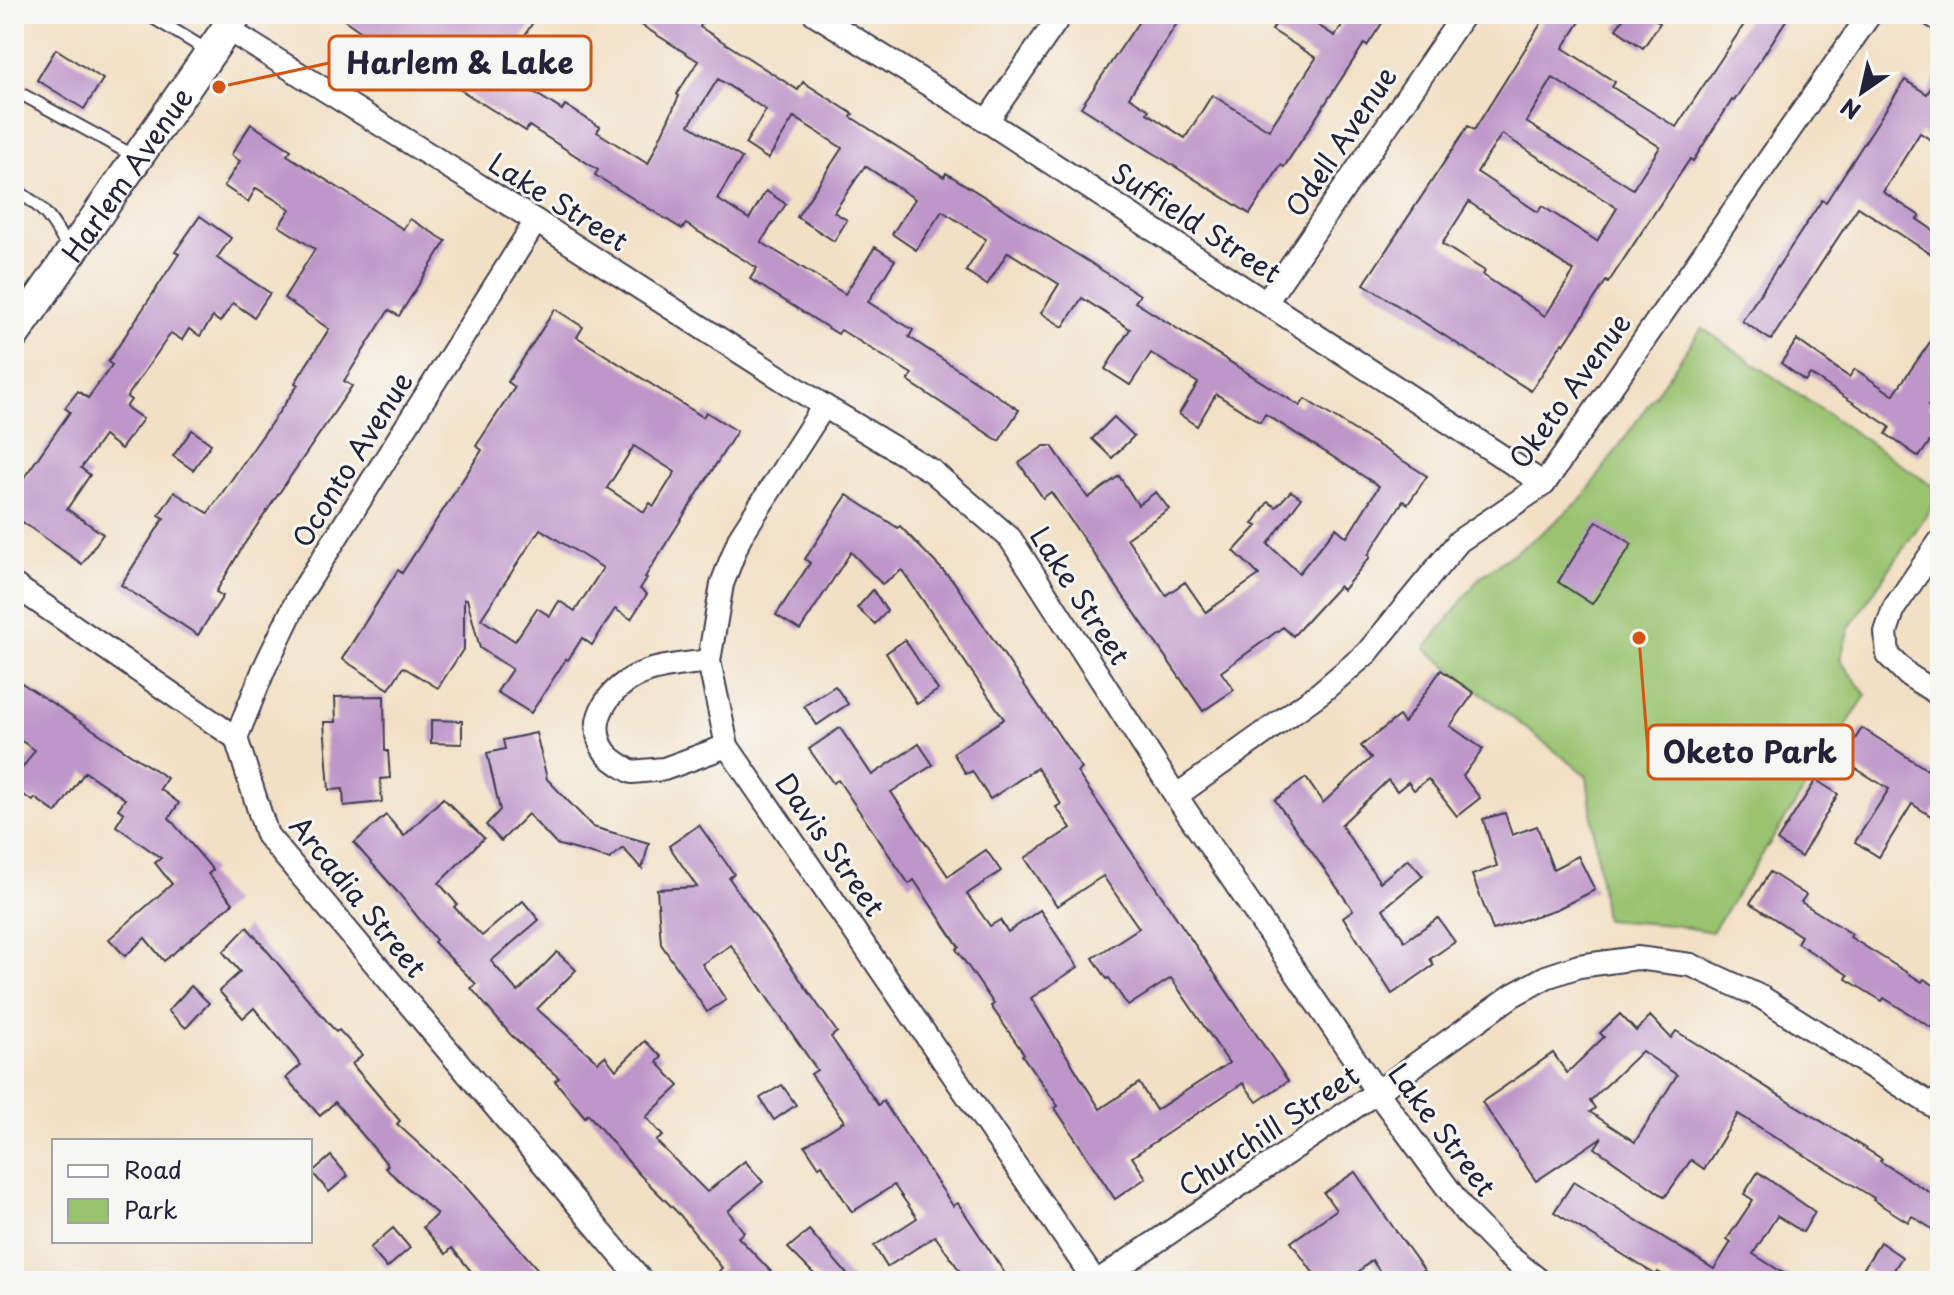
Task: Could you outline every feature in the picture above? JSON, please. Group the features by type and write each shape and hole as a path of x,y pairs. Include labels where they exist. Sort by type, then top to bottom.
{"main road":[{"name":"Harlem Avenue","path":"14,335 225,32"}],"street":[{"name":"Suffield Street","path":"815,14 987,121 1544,484"},
{"path":"987,121 1061,14"},
{"name":"Odell Avenue","path":"1266,302 1464,14"},
{"name":"Oketo Avenue","path":"1176,796 1332,683 1367,653 1459,541 1544,484 1870,14"},
{"path":"1930,14 1940,20"},
{"name":"Lake Street","path":"225,32 536,221 824,406 932,471 1010,538 1176,796 1377,1092 1466,1213 1506,1254 1540,1281"},
{"name":"Oconto Avenue","path":"236,738 298,598 536,221"},
{"name":"Davis Street","path":"824,406 740,537 722,584 709,661 727,746 1096,1281"},
{"path":"1940,541 1894,608 1886,632 1888,655 1908,675 1940,695"},
{"path":"14,585 236,738"},
{"path":"709,661 648,671 623,682 602,707 596,734 607,755 632,772 664,769 727,746"},
{"name":"Arcadia Street","path":"236,738 267,835 642,1281"},
{"name":"Churchill Street","path":"1096,1281 1377,1092 1513,995 1546,977 1579,966 1637,958 1691,965 1761,997 1940,1110"}],"lane":[{"path":"147,14 225,32"},
{"path":"14,90 138,158"},
{"path":"14,190 35,200 55,225 71,254"}],"green space":[{"path":"1702,328 1940,491 1849,628 1840,660 1866,695 1712,932 1672,925 1605,920 1587,776 1425,649 1480,577 1538,536 1582,499"}],"building":[{"path":"336,14 538,14 502,72 562,110 565,105 600,127 597,132 648,164 679,96 677,94 698,61 624,14 688,14 702,23 700,27 798,90 803,82 944,177 946,173 1091,263 1140,295 1135,302 1300,406 1305,399 1427,476 1408,504 1403,501 1368,555 1370,557 1343,590 1339,586 1293,636 1283,627 1221,672 1234,690 1203,711 1051,492 1043,498 1019,463 1044,446 1052,446 1088,498 1119,476 1138,505 1156,492 1169,509 1127,538 1166,595 1185,582 1206,612 1259,575 1234,551 1257,526 1253,524 1268,502 1276,507 1291,491 1301,498 1268,544 1299,573 1336,528 1347,537 1379,486 1265,414 1260,422 1216,394 1197,426 1179,414 1198,383 1151,353 1130,385 1105,369 1130,329 1082,298 1063,327 1041,313 1059,284 1008,252 987,285 966,271 986,239 942,211 916,250 892,234 915,199 865,166 834,212 847,220 834,241 797,217 842,148 794,117 768,159 745,144 766,110 718,79 689,125 742,158 717,199 749,219 766,191 786,204 761,242 845,294 875,247 895,260 868,302 913,330 909,337 1019,410 999,441 908,381 912,374 841,330 838,334 750,279 757,268 686,224 682,229 595,175 598,170 529,126 526,131 424,67 423,70 370,38"},
{"path":"1144,14 1183,14 1129,97 1185,138 1212,95 1269,130 1316,58 1272,30 1282,14 1300,14 1335,36 1349,14 1388,14 1367,46 1364,44 1250,214 1081,107"},
{"path":"1547,14 1585,14 1563,48 1615,82 1612,87 1676,127 1751,14 1790,14 1693,161 1690,159 1608,283 1606,281 1531,391 1364,284 1468,126 1474,130","holes":["1553,78 1660,147 1633,189 1526,122","1502,134 1617,208 1597,241 1542,206 1538,212 1477,172","1469,202 1574,271 1545,316 1483,275 1485,271 1442,244"]},
{"path":"1627,14 1647,14 1660,23 1643,48 1616,29"},
{"path":"56,49 103,79 84,109 37,80"},
{"path":"1940,72 1940,146 1920,133 1883,192 1920,216 1917,219 1940,235 1940,260 1858,207 1771,340 1742,321 1822,200 1826,202 1905,80 1927,94"},
{"path":"251,124 291,150 287,155 403,229 410,219 446,241 399,316 389,310 344,381 352,386 243,546 216,592 223,596 198,635 121,585 164,518 159,515 174,492 208,513 298,385 295,383 329,329 284,298 315,249 279,226 290,209 256,188 248,202 224,186 240,161 231,155"},
{"path":"200,216 231,238 217,258 270,293 254,317 233,303 220,322 213,317 200,336 189,329 182,340 171,333 127,397 131,400 126,407 143,419 121,449 104,436 81,468 90,475 67,509 103,534 82,564 14,516 14,472 23,479 70,412 65,408 78,391 88,398 112,365 108,362 179,254 175,252"},
{"path":"555,309 583,327 577,337 703,417 706,412 737,431 645,577 640,589 647,594 631,619 615,609 592,645 582,638 531,713 497,692 512,669 480,648 467,599 464,599 464,648 438,688 403,667 389,689 342,659 398,570 402,573 482,450 476,446 515,387 508,382","holes":["634,446 675,472 654,506 650,503 644,512 607,488","540,529 603,568 575,611 559,601 550,616 537,608 515,641 481,619"]},
{"path":"1940,328 1940,389 1928,406 1940,415 1940,427 1919,457 1886,434 1890,427 1810,374 1805,381 1781,363 1797,340 1849,377 1855,369 1893,395"},
{"path":"1114,417 1134,436 1112,458 1092,439"},
{"path":"192,430 211,444 193,470 173,456"},
{"path":"847,495 898,528 900,526 954,582 1082,769 1077,772 1288,1081 1257,1102 1243,1083 1132,1157 1146,1178 1115,1199 914,880 909,884 838,780 833,783 809,749 840,728 872,775 919,744 933,765 891,792 948,876 986,850 1001,871 967,894 990,926 1000,920 1008,932 1040,910 1078,967 1031,998 1100,1109 1139,1083 1156,1110 1229,1063 1171,978 1128,1006 1107,979 1093,958 1139,928 1103,876 1057,906 1025,858 1071,828 1056,807 1061,804 1037,768 990,799 972,771 966,774 953,753 1004,719 902,570 882,584 851,552 800,630 776,615 810,563 805,559"},
{"path":"1597,521 1632,544 1592,604 1558,582"},
{"path":"873,590 887,611 875,624 857,608"},
{"path":"905,640 938,690 917,704 886,653"},
{"path":"1441,670 1474,693 1450,726 1483,749 1463,776 1480,798 1457,816 1428,779 1414,790 1408,782 1397,791 1388,780 1341,825 1380,882 1408,859 1423,876 1383,909 1405,941 1438,918 1455,942 1430,959 1434,965 1392,994 1343,917 1353,910 1275,800 1306,778 1323,803 1371,758 1361,746 1399,716 1404,723"},
{"path":"14,678 167,778 160,789 179,803 169,818 213,870 208,874 233,903 164,961 145,938 125,956 109,939 172,884 155,863 161,858 116,826 124,813 118,809 125,799 85,772 56,813 35,798 33,801 14,789 14,780 35,750 14,736"},
{"path":"835,686 848,704 817,725 804,706"},
{"path":"384,696 385,751 388,751 390,778 380,779 382,802 344,806 343,789 329,790 324,722 336,722 335,697"},
{"path":"431,720 462,721 462,744 431,743"},
{"path":"1862,728 1940,778 1940,801 1931,816 1912,804 1879,857 1855,842 1889,789 1842,760"},
{"path":"536,733 547,779 593,827 649,843 642,869 623,848 610,859 556,844 528,814 501,841 486,825 500,810 487,753 505,749 503,740"},
{"path":"1816,780 1838,794 1801,857 1777,841"},
{"path":"443,798 484,838 439,883 457,904 454,907 482,936 523,901 539,920 491,961 518,992 557,952 576,970 537,1009 598,1062 605,1056 616,1070 645,1041 662,1057 657,1062 679,1086 646,1117 663,1136 656,1141 707,1192 745,1161 763,1182 728,1211 744,1232 738,1237 780,1281 728,1281 719,1271 722,1268 680,1215 639,1174 588,1114 585,1117 555,1081 559,1078 511,1035 471,988 476,984 434,942 436,940 400,895 354,843 386,815 404,836"},
{"path":"1505,813 1512,835 1537,826 1553,869 1578,856 1595,890 1557,909 1493,930 1472,875 1497,866 1483,819"},
{"path":"699,825 734,874 729,878 837,1032 831,1037 878,1105 883,1101 953,1206 958,1203 1010,1281 967,1281 935,1236 887,1267 874,1246 917,1218 894,1185 852,1212 822,1165 819,1167 805,1146 844,1121 811,1074 817,1070 731,945 702,964 726,1000 707,1012 661,944 657,889 697,887 669,846"},
{"path":"1770,872 1806,895 1801,902 1852,934 1850,937 1922,982 1924,979 1940,989 1940,1033 1884,998 1882,1001 1846,979 1848,975 1797,943 1801,936 1750,903"},
{"path":"247,927 336,1032 339,1030 362,1055 352,1064 400,1121 397,1124 465,1186 548,1281 479,1281 452,1248 446,1254 423,1227 437,1214 385,1168 388,1165 335,1102 320,1116 286,1078 301,1065 254,1008 243,1018 219,991 240,972 223,952"},
{"path":"191,986 209,1003 186,1028 168,1011"},
{"path":"1620,1014 1636,1031 1650,1016 1671,1038 1676,1031 1882,1159 1880,1161 1940,1199 1940,1234 1912,1216 1908,1222 1738,1114 1704,1169 1691,1160 1665,1197 1595,1148 1602,1137 1536,1181 1482,1102 1553,1053 1567,1073 1604,1037 1600,1033","holes":["1642,1051 1677,1075 1635,1142 1590,1112 1595,1108 1590,1101"]},
{"path":"782,1085 796,1105 774,1120 760,1098"},
{"path":"331,1156 348,1176 329,1192 312,1172"},
{"path":"1355,1172 1432,1281 1386,1281 1372,1260 1348,1281 1319,1281 1291,1242 1336,1210 1324,1193"},
{"path":"1758,1172 1815,1212 1803,1232 1777,1216 1753,1254 1796,1281 1673,1281 1658,1272 1656,1275 1554,1212 1574,1181 1714,1269 1731,1242 1727,1239 1753,1200 1744,1194"},
{"path":"393,1228 410,1248 387,1268 370,1248"},
{"path":"809,1230 853,1281 821,1281 788,1248"},
{"path":"1880,1242 1902,1257 1887,1281 1864,1268"}],"place":[{"name":"Harlem & Lake","path":"219,87"},
{"name":"Oketo Park","path":"1639,638"}]}
